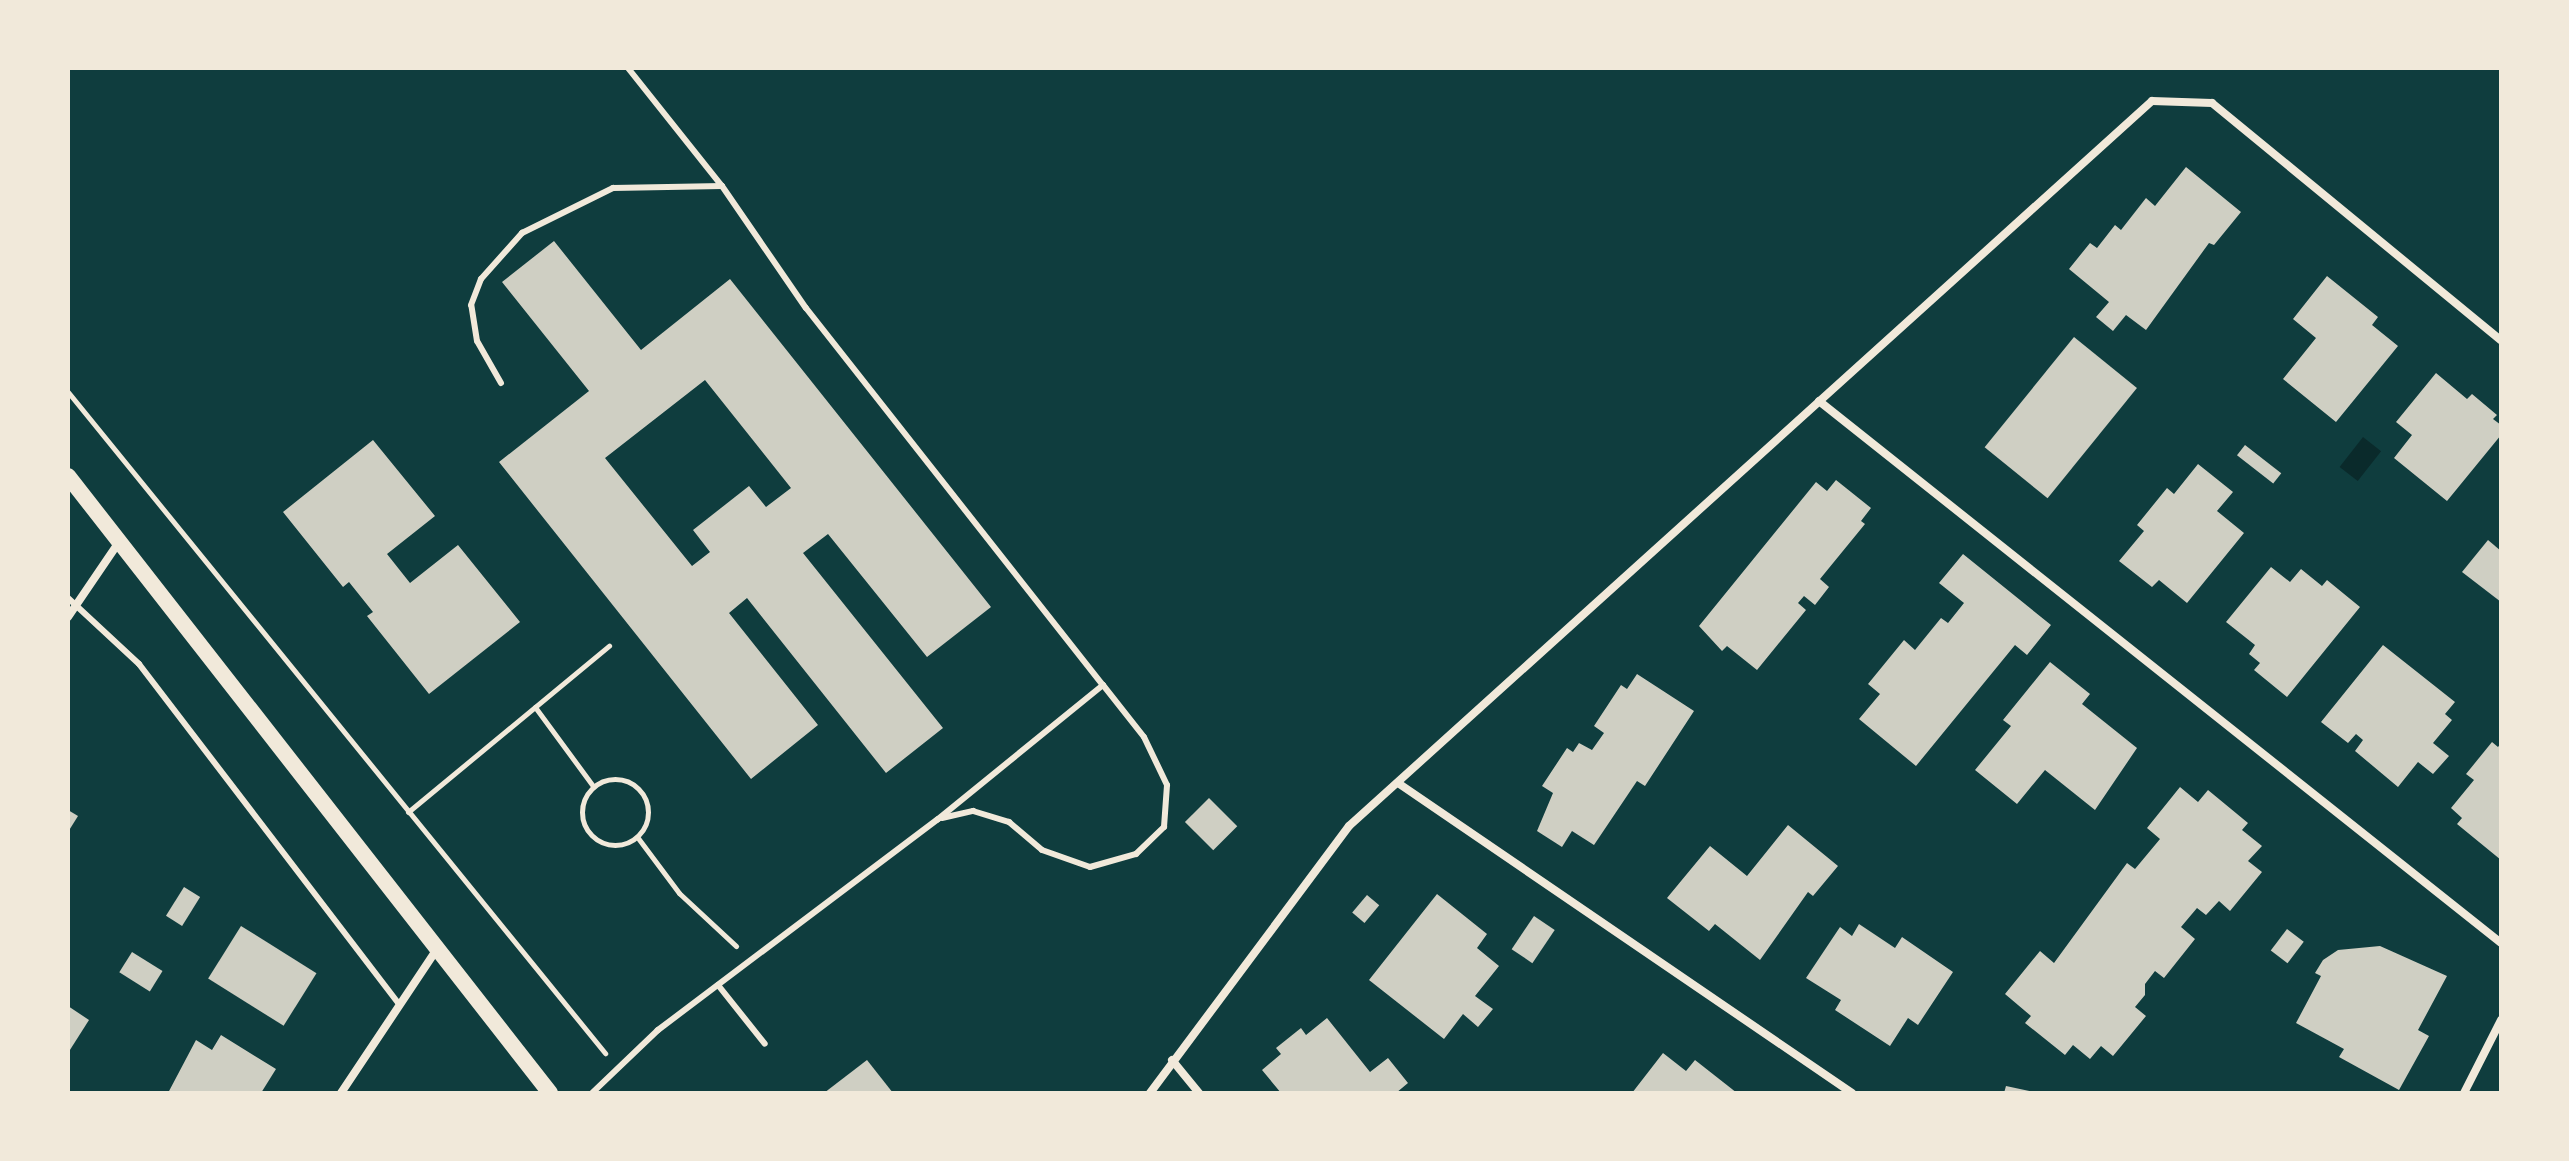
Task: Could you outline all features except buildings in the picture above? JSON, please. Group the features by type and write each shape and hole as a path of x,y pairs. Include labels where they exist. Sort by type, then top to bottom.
{"main road":[{"path":"68,476 550,1093"}],"street":[{"path":"1150,1093 1349,826 2152,101 2212,103 2501,340"},
{"path":"1819,401 2501,943"},
{"path":"68,617 119,542"},
{"path":"1398,783 1852,1093"},
{"path":"341,1093 437,948"},
{"path":"2464,1093 2501,1020"},
{"path":"1172,1060 1199,1093"}],"lane":[{"path":"628,68 722,186 806,308 1144,737 1167,785 1164,827 1136,854 1090,867 1042,850 1009,822 973,811 938,819"},
{"path":"501,383 477,341 471,305 481,279 522,233 613,188 722,186"},
{"path":"68,598 139,664 398,1003"},
{"path":"592,1093 620,1071 658,1030 938,819 1103,685"},
{"path":"718,985 765,1044"}],"path":[{"path":"68,392 620,1071"},
{"path":"408,812 609,646"},
{"path":"535,707 593,786"},
{"path":"612,778 633,783 647,799 649,820 638,838 618,847 598,841 584,825 582,804 593,786 612,778"},
{"path":"638,838 679,893 751,960"}],"water":[{"path":"2363,437 2381,451 2358,481 2340,467"}]}
